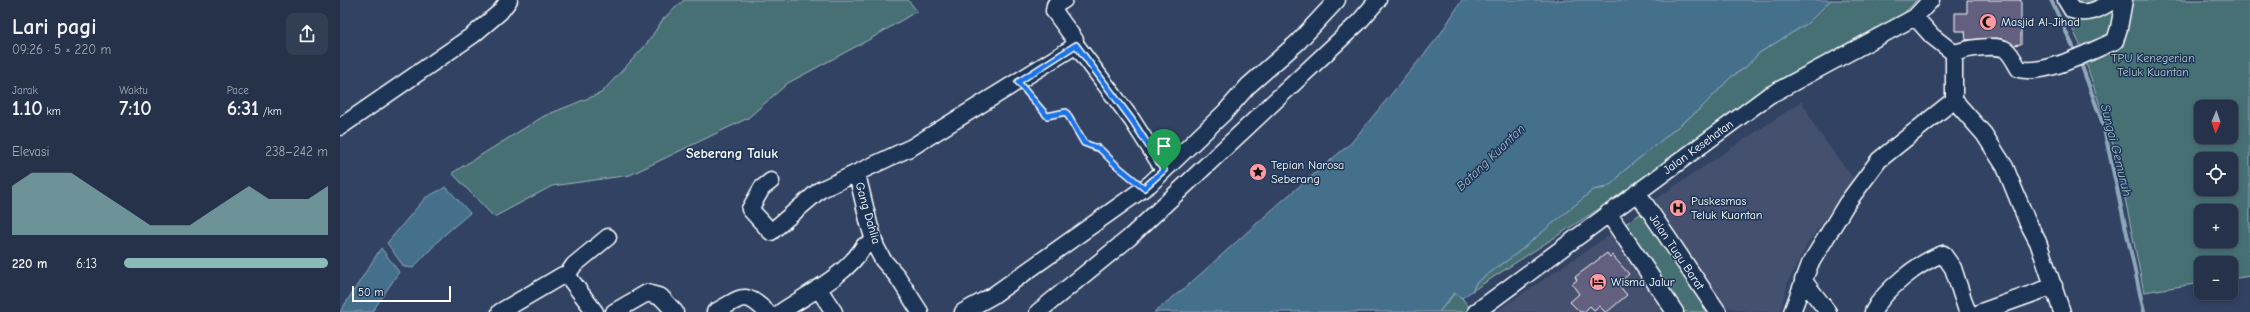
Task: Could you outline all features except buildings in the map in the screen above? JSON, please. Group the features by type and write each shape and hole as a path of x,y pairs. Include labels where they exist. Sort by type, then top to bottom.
{"street":[{"path":"340,127 473,35 500,12 509,0"},
{"path":"1064,0 1055,5 1054,11 1075,40 1076,45 1132,120 1164,170"},
{"path":"963,312 992,296 1144,188 1226,111 1248,86 1298,42 1337,0"},
{"path":"1038,312 1129,238 1359,22 1378,0"},
{"name":"Jalan Kesehatan","path":"1476,312 1768,96 1915,17 1931,0"},
{"path":"2066,0 2072,10 2085,13 2091,12 2114,0"},
{"path":"1955,54 1962,51 1998,47 2010,54 2019,69 2026,71 2064,62 2115,41 2124,0"},
{"path":"1915,17 1932,36 1955,54"},
{"path":"771,181 762,188 750,209 771,232 820,190 912,147 1076,45"},
{"path":"1955,54 1954,100 1984,134 2005,167 2027,221 2038,242 2062,312"},
{"path":"1792,312 1810,264 1847,203 1879,160 1954,100"},
{"name":"Gang Dahlia","path":"857,174 867,218 875,244 883,260 897,276 920,312"},
{"name":"Jalan Tugu Barat","path":"1637,192 1718,312"},
{"path":"1608,213 1675,312"},
{"path":"567,276 574,265 608,237"},
{"path":"781,312 818,288 847,266 859,255 864,246 875,244"},
{"path":"1873,312 1883,296 1912,272 1943,254 1953,268 1966,308 1969,312"},
{"path":"500,312 564,275 567,276"},
{"path":"567,276 595,312"},
{"path":"1803,280 1828,312"},
{"path":"1981,312 2054,286"},
{"path":"818,288 834,312"},
{"path":"614,312 647,293 661,297 675,312"},
{"path":"715,312 740,298 746,297 757,302 767,312"}],"path":[{"path":"1018,82 1043,113 1051,116 1066,112 1084,143 1100,149 1116,165 1144,188"}],"shaded area":[{"path":"1802,101 1817,130 1854,179 1808,243 1788,282 1780,312 1749,312 1715,305 1648,204"},
{"path":"1614,232 1667,312 1495,312"}],"green space":[{"path":"684,0 908,0 917,11 872,38 788,83 748,118 630,175 552,186 494,217 452,173 544,116 601,93 645,46 664,18"},
{"path":"1831,0 1917,0 1897,20 1704,133 1631,188 1472,291 1476,283 1516,254 1593,190 1606,188 1620,174 1702,107 1731,77 1746,67 1759,53 1808,23"},
{"name":"TPU Kenegerian Teluk Kuantan","path":"2059,0 2250,0 2250,276 2238,278 2238,256 2194,256 2194,284 2144,292 2116,154 2080,45"},
{"path":"1646,210 1715,312 1678,312 1621,227"},
{"path":"1455,293 1462,298 1470,308 1466,312 1439,312"}],"water":[{"name":"Batang Kuantan","path":"1462,0 1831,0 1808,23 1759,53 1746,67 1731,77 1702,107 1620,174 1615,181 1605,187 1593,190 1516,254 1476,283 1472,291 1462,298 1454,293 1439,312 1154,312 1186,287 1283,200 1351,143 1439,36"},
{"path":"446,187 470,213 443,236 413,268 404,267 387,243 425,198"},
{"path":"381,248 399,272 372,312 340,312"}],"waterway":[{"name":"Sungai Gemuruh","path":"2051,0 2077,55"},
{"name":"Sungai Gemuruh","path":"2080,61 2103,124 2144,312"}],"place":[{"name":"Masjid Al-Jihad","path":"1988,22"},
{"name":"Tepian Narosa Seberang","path":"1258,172"},
{"name":"Puskesmas Teluk Kuantan","path":"1678,208"},
{"name":"Wisma Jalur","path":"1598,282"}],"district":[{"name":"Seberang Taluk","path":"732,153"}],"route":[{"path":"1076,45 1132,120 1164,170 1144,188 1134,178 1116,165 1100,149 1084,143 1066,112 1056,116 1047,116 1018,82 1076,45"}]}
